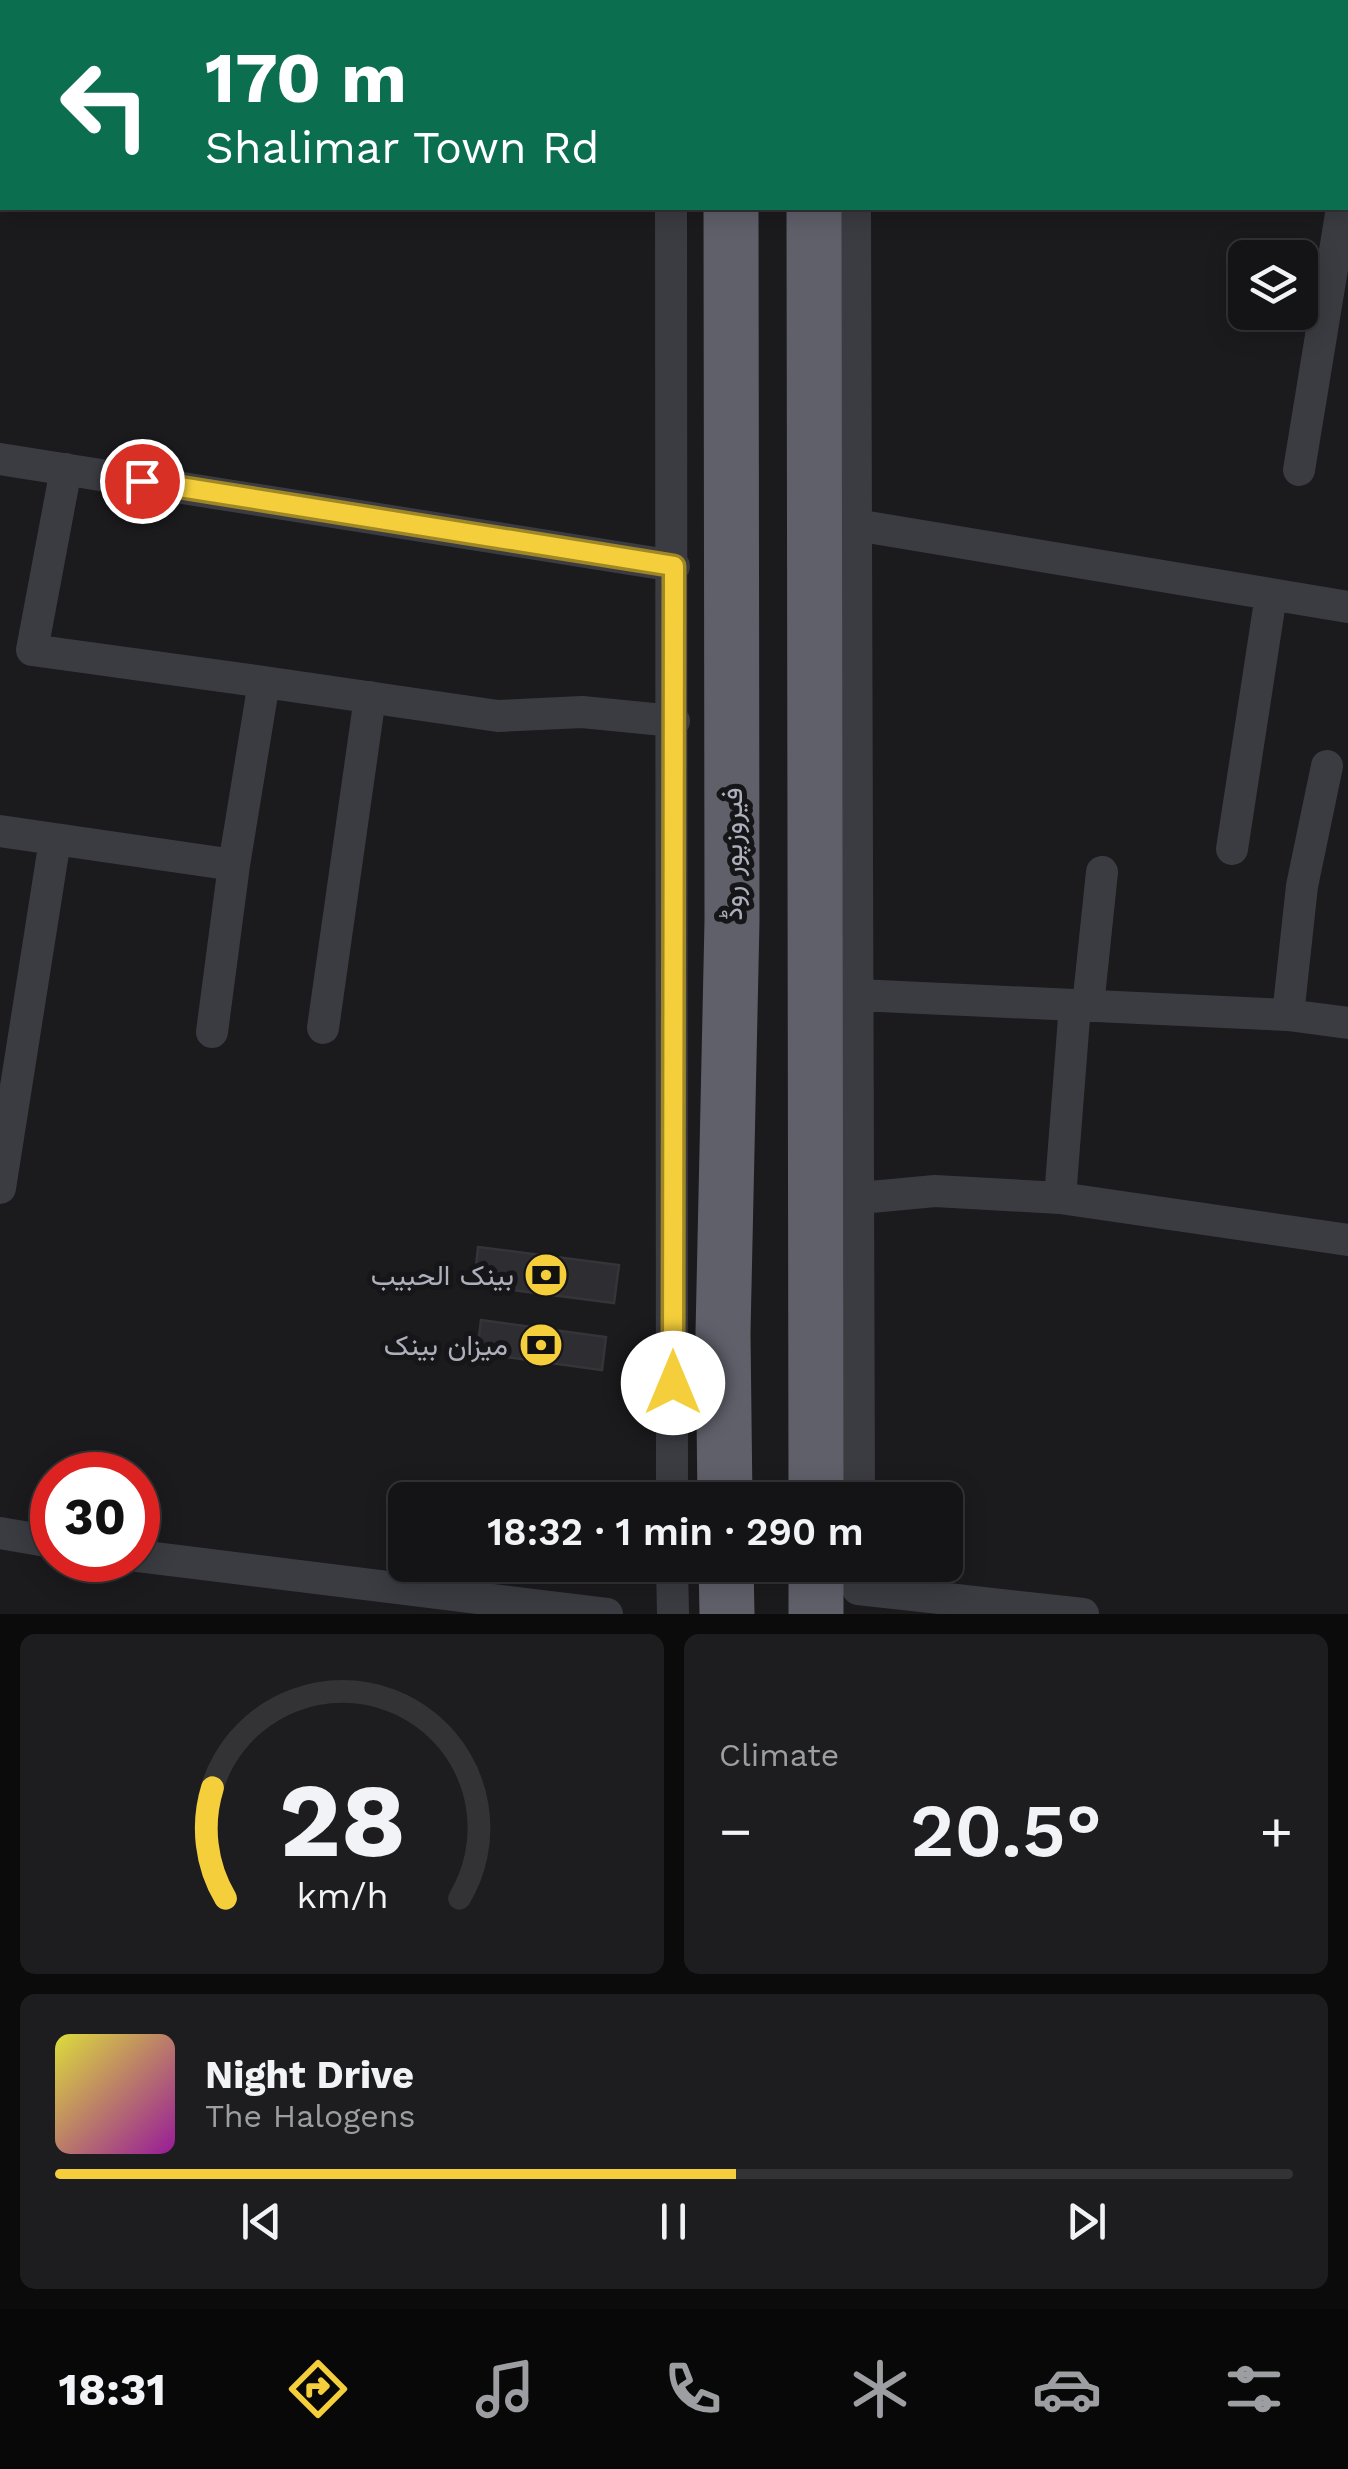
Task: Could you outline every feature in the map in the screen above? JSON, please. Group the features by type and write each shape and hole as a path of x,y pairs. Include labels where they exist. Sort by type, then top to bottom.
{"highway":[{"name":"فیروزپور روڈ","path":"726,1482 723,1333 732,921 731,210"},
{"path":"814,210 816,1482"},
{"path":"726,1582 727,1614"}],"street":[{"path":"672,210 672,1482"},
{"path":"855,210 859,1482"},
{"path":"1299,470 1345,210"},
{"path":"0,458 674,566"},
{"path":"66,469 32,650 498,716 582,712 674,720"},
{"path":"856,526 1348,608"},
{"path":"1232,849 1271,595"},
{"path":"212,1032 264,682"},
{"path":"323,1028 370,698"},
{"path":"1288,1015 1302,886 1326,766"},
{"path":"0,832 234,865"},
{"path":"0,1188 14,1006 55,840"},
{"path":"1060,1198 1081,1005 1102,872"},
{"path":"858,995 1288,1015 1348,1022"},
{"path":"860,1198 916,1191 1060,1198 1348,1240"},
{"path":"4,1529 30,1536"},
{"path":"160,1559 608,1614"},
{"path":"672,1582 673,1614"},
{"path":"842,1589 1084,1614"}],"building":[{"name":"بينک الحبيب","path":"478,1247 619,1265 614,1303 474,1285"},
{"name":"میزان بینک","path":"481,1320 606,1337 602,1370 477,1353"}],"place":[{"name":"بينک الحبيب","path":"546,1275"},
{"name":"میزان بینک","path":"541,1345"}],"route":[{"path":"142,481 674,566 673,1383"}]}
